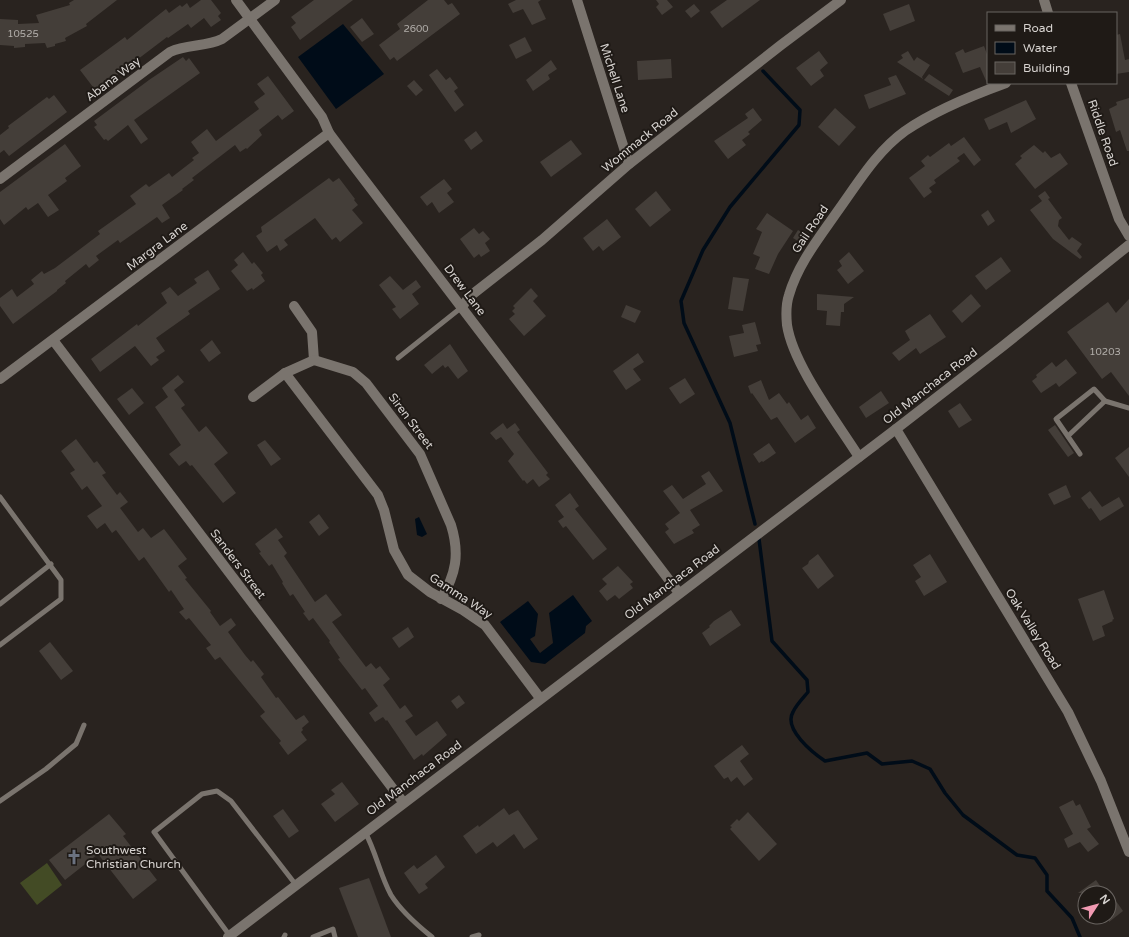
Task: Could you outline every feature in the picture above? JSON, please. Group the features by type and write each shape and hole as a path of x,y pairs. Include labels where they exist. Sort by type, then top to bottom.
{"street":[{"name":"Drew Lane","path":"236,0 322,117 329,132 679,593"},
{"name":"Abana Way","path":"0,179 170,52 187,46 217,42 275,0"},
{"name":"Michell Lane","path":"577,0 629,164"},
{"name":"Wommack Road","path":"462,307 469,297 525,254 629,164 781,44 842,0"},
{"path":"1044,0 1048,12"},
{"name":"Gail Road","path":"859,456 804,370 790,340 786,309 789,295 810,252 869,166 892,141 913,126 958,102 1003,84"},
{"name":"Riddle Road","path":"1071,84 1119,219 1129,236"},
{"name":"Margra Lane","path":"0,380 329,132"},
{"name":"Old Manchaca Road","path":"229,936 403,802 896,429 1129,245"},
{"path":"253,397 285,373 314,360 312,332 294,306"},
{"name":"Sanders Street","path":"53,340 403,802"},
{"name":"Siren Street","path":"314,360 343,368 360,376 400,424 420,454 451,525 456,548 453,576 441,599"},
{"name":"Gamma Way","path":"285,373 378,495 384,510 390,542 400,563 408,575 441,599 464,610 485,625 540,698"},
{"name":"Oak Valley Road","path":"896,429 1068,712 1101,781 1129,852"}],"lane":[{"path":"398,358 462,307"},
{"path":"1080,454 1056,419 1094,389 1104,401 1129,408"},
{"path":"1068,436 1104,401"},
{"path":"0,497 51,564 61,580 61,599 0,645"},
{"path":"0,604 51,564"},
{"path":"0,801 46,769 76,744 84,725"},
{"path":"229,936 154,832 202,794 217,791 231,801 296,885"},
{"path":"365,832 391,894 417,925 432,937"},
{"path":"313,937 333,929 335,937"},
{"path":"472,937 479,935"}],"green space":[{"path":"47,863 62,885 37,905 20,883"}],"water":[{"path":"343,24 384,74 336,109 298,57"},
{"path":"419,517 427,534 422,537 417,535 415,519"},
{"path":"573,595 592,621 586,626 585,633 545,664 531,662 500,622 528,601 538,614 535,636 530,639 540,653 553,643 549,613"}],"building":[{"path":"74,0 117,0 86,24 87,26 65,38 66,41 55,44 55,46 47,48 45,43 25,44 25,47 14,48 14,46 0,45 0,19 18,20 18,24 39,23 36,15 70,5 69,3"},
{"path":"201,0 211,0 221,13 218,16 221,20 211,27 204,18 191,28 188,24 168,38 167,37 96,91 80,70 125,37 127,40 166,9 169,13 180,5 182,7 187,3 190,8"},
{"path":"314,0 353,0 300,40 291,27 296,23 291,17"},
{"path":"428,0 444,0 448,5 452,3 460,14 397,61 394,57 390,60 379,45 400,29 397,24"},
{"path":"516,0 541,0 538,2 546,19 532,25 523,9 513,13 508,4"},
{"path":"656,0 667,0 673,7 662,15 656,7 659,4"},
{"path":"727,0 760,0 722,28 710,12"},
{"path":"694,4 700,11 691,18 685,11"},
{"path":"909,4 915,21 890,31 883,14"},
{"path":"362,18 374,34 362,42 350,27"},
{"path":"1120,34 1125,60 1129,59 1129,72 1117,74 1117,35"},
{"path":"525,37 532,51 516,59 509,45"},
{"path":"984,46 987,54 987,83 980,67 963,73 955,53 963,49 965,53"},
{"path":"819,51 828,63 820,70 824,76 811,86 796,68"},
{"path":"908,51 914,61 917,57 930,65 922,77 923,79 897,62 903,58 901,55"},
{"path":"183,57 186,61 189,58 200,73 134,120 148,139 141,144 128,125 108,141 106,139 104,140 94,127 97,125 94,121"},
{"path":"671,59 672,78 638,80 637,61"},
{"path":"551,60 557,69 548,75 550,79 533,91 526,80"},
{"path":"437,69 446,80 450,77 458,88 454,91 464,105 455,112 429,75"},
{"path":"929,74 953,90 949,96 924,80"},
{"path":"896,75 906,94 869,109 864,95 891,85 888,78"},
{"path":"268,76 294,111 282,120 278,115 259,130 262,135 247,149 246,148 240,152 235,145 192,178 194,180 182,189 183,190 162,205 170,218 162,223 157,217 120,243 118,240 96,256 99,260 89,268 86,264 65,281 66,283 57,291 13,324 0,306 0,298 12,289 17,297 34,284 31,280 42,271 44,274 55,268 100,234 98,231 136,204 130,196 146,184 149,187 169,173 172,177 194,160 192,158 199,153 191,142 207,129 216,141 259,109 254,102 265,94 257,84"},
{"path":"414,80 423,90 416,96 407,86"},
{"path":"54,95 67,112 9,156 4,150 0,153 0,135 9,128 8,126 47,97 49,99"},
{"path":"1129,98 1129,151 1127,151 1120,130 1116,132 1109,109 1117,105 1116,102"},
{"path":"1026,100 1036,119 1011,133 1007,122 989,130 984,119"},
{"path":"753,108 762,120 748,132 750,134 742,140 746,145 728,159 714,141 748,118 745,114"},
{"path":"835,108 856,127 839,146 818,127"},
{"path":"476,131 483,141 471,150 464,140"},
{"path":"964,137 981,160 974,166 964,153 957,158 960,161 934,180 936,183 929,188 932,192 924,198 909,178 925,166 921,161 928,155 930,157 949,143 951,146"},
{"path":"571,140 582,154 551,177 540,162"},
{"path":"65,144 81,166 65,178 67,181 48,195 59,210 48,217 38,203 28,210 26,207 4,225 0,219 0,192"},
{"path":"1034,145 1043,153 1045,151 1051,158 1060,153 1068,164 1035,189 1015,164 1022,158 1020,156"},
{"path":"329,178 333,182 339,178 355,199 354,200 358,205 352,210 363,223 340,242 336,237 332,240 315,218 284,240 288,245 280,251 277,245 267,252 256,236 262,232 261,227"},
{"path":"444,179 452,189 447,193 454,202 439,213 432,202 427,206 420,197"},
{"path":"656,191 671,210 650,227 635,209"},
{"path":"1045,191 1050,198 1048,199 1062,218 1059,220 1058,226 1069,240 1072,237 1082,244 1077,251 1082,257 1080,259 1053,239 1030,210 1042,201 1038,196"},
{"path":"988,210 995,221 988,226 981,215"},
{"path":"767,213 793,231 778,254 769,274 755,269 760,257 753,254 762,232 756,229"},
{"path":"607,219 621,237 603,251 599,246 593,251 583,238"},
{"path":"474,228 479,234 483,231 490,239 485,243 490,251 481,257 479,254 474,258 460,239"},
{"path":"798,230 806,235 801,243 793,238"},
{"path":"243,252 252,264 254,262 263,273 261,275 265,281 253,290 252,288 247,291 231,271 238,265 234,260"},
{"path":"849,252 864,271 848,284 837,270 842,266 839,261"},
{"path":"1001,257 1011,271 986,290 975,276"},
{"path":"208,270 220,289 188,311 190,314 156,338 165,351 156,357 159,360 151,366 135,346 100,372 91,359 137,324 138,326 167,303 161,293 170,287 178,296 197,283 194,279"},
{"path":"390,276 403,290 416,280 421,287 412,294 419,304 400,319 392,309 396,307 379,285"},
{"path":"733,277 749,279 743,311 728,309"},
{"path":"531,288 538,296 533,301 546,316 524,336 509,319 515,314 512,311 515,308 513,306"},
{"path":"817,294 854,297 844,304 844,312 841,312 840,326 826,325 827,311 817,310"},
{"path":"971,294 981,306 962,323 952,311"},
{"path":"1129,299 1129,396 1111,372 1102,379 1067,332 1108,302 1116,313"},
{"path":"626,305 641,311 635,323 621,317"},
{"path":"930,314 946,337 920,354 916,348 899,361 892,353 910,340 905,331"},
{"path":"755,322 761,344 756,345 758,351 734,357 729,336 744,333 742,325"},
{"path":"212,340 221,353 209,362 200,350"},
{"path":"450,344 468,371 458,379 448,366 445,368 443,365 432,374 424,365"},
{"path":"638,353 644,362 633,369 641,380 626,390 613,371"},
{"path":"1066,359 1077,373 1059,387 1056,383 1041,393 1032,381 1037,377 1036,375 1052,362 1056,367"},
{"path":"178,375 184,382 174,390 185,405 181,408 199,432 206,426 228,453 214,464 236,493 223,503 192,465 190,466 186,461 179,466 169,454 181,445 155,407 168,397 162,388"},
{"path":"685,378 695,394 680,404 669,388"},
{"path":"761,380 769,400 779,393 787,404 789,402 801,420 808,415 816,428 795,443 777,417 771,420 752,393 751,394 748,386"},
{"path":"132,388 144,403 129,415 117,399"},
{"path":"881,391 889,403 866,418 859,407"},
{"path":"960,403 972,420 959,428 948,411"},
{"path":"503,423 507,429 515,423 520,430 517,432 548,473 546,475 550,479 539,487 533,479 527,484 524,480 523,481 508,461 514,454 501,437 496,440 490,433"},
{"path":"1055,425 1074,453 1068,457 1048,430"},
{"path":"76,439 94,463 97,461 106,473 102,475 117,495 120,492 128,502 120,508 138,532 143,528 151,538 164,529 187,559 178,566 187,578 185,579 211,611 210,612 220,626 231,618 236,625 228,632 251,662 253,660 264,674 261,677 276,698 278,697 296,720 304,715 309,722 302,728 303,730 301,732 307,740 288,755 279,743 281,741 260,716 265,712 220,657 215,660 206,648 211,645 189,618 186,620 179,612 184,609 171,590 169,592 144,557 139,561 116,530 112,533 105,523 97,529 87,516 102,506 87,486 82,490 70,473 75,470 61,451"},
{"path":"265,440 281,459 271,466 257,445"},
{"path":"769,443 776,453 759,463 753,454"},
{"path":"1129,447 1129,477 1115,458"},
{"path":"709,471 723,491 690,510 700,525 692,530 694,533 674,544 665,532 669,529 665,524 680,513 663,491 672,485 683,499 706,484 701,476"},
{"path":"1066,485 1071,497 1054,505 1048,494"},
{"path":"1090,491 1102,507 1119,497 1124,506 1100,521 1091,508 1089,509 1081,498"},
{"path":"570,493 579,506 575,509 607,549 593,560 566,526 563,528 558,521 564,517 555,505"},
{"path":"319,514 329,528 319,536 309,522"},
{"path":"276,528 283,537 278,540 287,553 284,556 315,602 326,594 342,615 332,622 366,667 371,663 376,669 380,666 390,679 383,685 400,709 405,705 413,716 405,721 416,736 437,721 447,735 423,756 422,754 414,760 387,720 386,721 383,717 375,722 369,713 378,706 365,688 362,690 338,659 340,658 329,642 330,641 313,618 309,621 293,594 290,596 272,564 269,566 259,553 261,552 255,544"},
{"path":"818,554 834,576 818,589 802,568"},
{"path":"930,554 947,582 924,596 915,581 921,577 913,565"},
{"path":"618,566 633,582 630,584 633,588 619,599 615,595 607,601 599,591 607,584 602,579"},
{"path":"1104,590 1114,619 1112,620 1113,621 1102,626 1105,636 1093,641 1078,599"},
{"path":"731,610 741,625 710,646 702,633 710,627 709,626 714,621"},
{"path":"408,627 414,637 399,648 392,638"},
{"path":"50,642 73,671 61,680 39,651"},
{"path":"459,695 465,703 457,709 451,701"},
{"path":"742,745 749,754 740,761 753,779 744,786 737,777 731,782 728,777 724,779 714,766"},
{"path":"342,782 359,804 335,822 321,804 335,794 331,790"},
{"path":"1073,800 1076,806 1080,804 1091,827 1087,829 1099,844 1088,852 1080,842 1068,848 1064,839 1073,834 1059,807"},
{"path":"504,808 509,815 518,810 538,839 524,849 514,834 497,847 493,842 476,854 463,836 478,825 479,827"},
{"path":"283,809 299,831 289,838 273,816"},
{"path":"748,812 777,844 759,861 730,829 732,827 730,826 737,819 739,821"},
{"name":"Southwest Christian Church","path":"109,814 126,834 123,836 157,880 133,899 98,854 65,880 49,860"},
{"path":"436,855 445,867 425,884 428,888 419,894 404,873 414,865 417,869"},
{"path":"369,878 391,937 358,937 339,888"},
{"path":"1096,880 1099,885 1089,885"},
{"path":"1117,902 1123,911 1117,916"}],"waterway":[{"path":"755,524 730,423 684,323 681,301 703,250 730,207 799,125 800,110 763,71"},
{"path":"759,539 772,641 807,680 808,692 796,707 791,719 792,726 801,740 825,761 867,753 882,764 912,761 930,769 945,793 963,815 1017,855 1035,858 1047,875 1047,891 1072,918 1080,937"}],"place":[{"name":"Southwest Christian Church","path":"74,857"}]}
